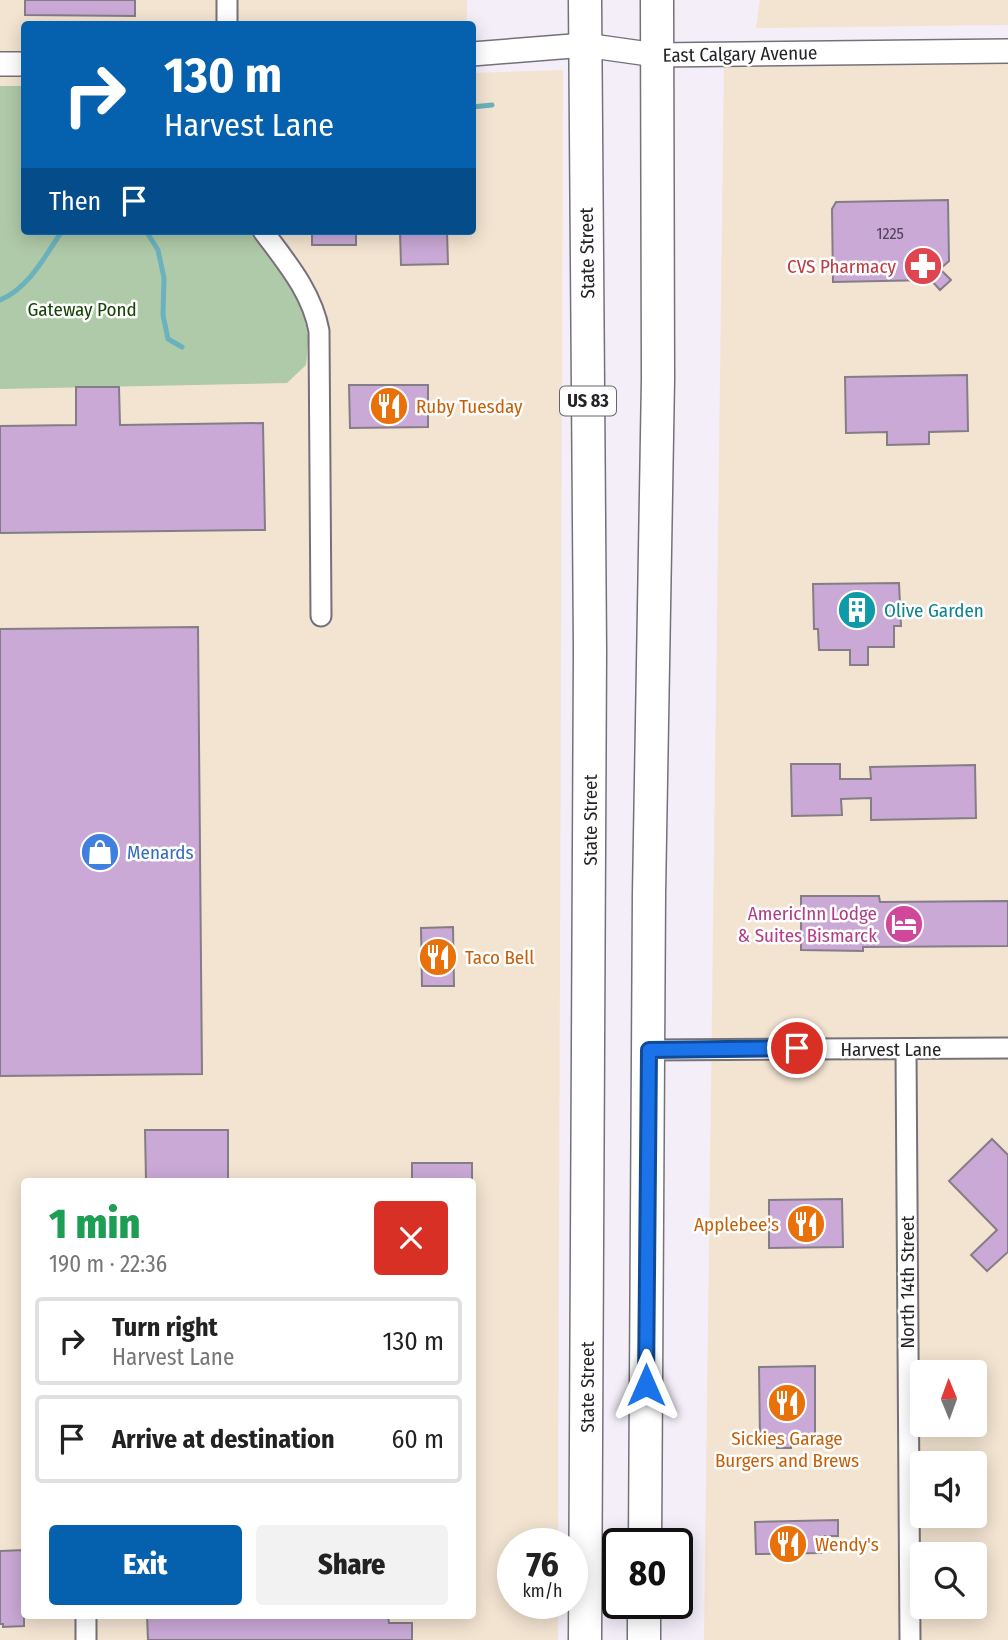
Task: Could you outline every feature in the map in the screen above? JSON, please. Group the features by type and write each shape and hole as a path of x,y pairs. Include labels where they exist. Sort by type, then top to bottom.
{"highway":[{"name":"State Street","path":"585,0 590,650 585,1640"},
{"path":"645,1528 658,379 657,0"},
{"path":"644,1619 644,1640"}],"street":[{"path":"227,0 227,21"},
{"name":"East Calgary Avenue","path":"476,54 585,45 656,55 1008,51"},
{"path":"0,64 21,64"},
{"path":"267,235 307,293 319,331 321,616"},
{"name":"Harvest Lane","path":"649,1050 1008,1048"},
{"name":"North 14th Street","path":"906,1050 910,1640"},
{"path":"86,1619 86,1640"}],"shaded area":[{"path":"0,0 467,0 467,21 21,21 21,86 0,86"},
{"path":"760,0 1008,0 1008,25 756,28"},
{"path":"1008,60 1008,1640 704,1640 724,64"},
{"path":"563,70 558,1528 497,1528 497,1619 558,1619 558,1640 0,1640 0,389 303,314 297,299 252,235 476,235 476,73"}],"green space":[{"name":"Gateway Pond","path":"0,86 21,86 21,235 252,235 293,294 305,322 308,337 306,365 287,383 0,389"}],"building":[{"path":"25,0 135,0 135,16 25,15"},
{"name":"CVS Pharmacy","path":"948,200 949,261 940,269 951,280 940,290 931,280 833,282 832,209 836,202"},
{"path":"312,235 356,235 356,245 312,245"},
{"path":"400,235 447,235 448,264 401,265"},
{"path":"967,375 968,431 929,432 929,444 887,445 887,432 846,433 845,377"},
{"name":"Ruby Tuesday","path":"349,385 428,385 428,427 350,428"},
{"path":"76,387 119,387 120,425 263,423 265,530 0,533 0,426 76,425"},
{"name":"Olive Garden","path":"899,583 901,626 894,626 894,647 868,647 868,665 850,665 850,650 819,650 818,629 814,629 813,584"},
{"name":"Menards","path":"198,627 202,1074 0,1076 0,629"},
{"path":"791,764 840,764 840,779 871,779 870,767 975,765 976,818 871,820 871,798 841,799 842,815 792,816"},
{"name":"AmericInn Lodge & Suites Bismarck","path":"801,896 879,896 880,902 1008,901 1008,946 863,947 863,951 801,950"},
{"name":"Taco Bell","path":"453,927 454,986 422,986 421,928"},
{"path":"145,1130 228,1130 228,1178 146,1178"},
{"path":"992,1139 1008,1155 1008,1252 987,1271 971,1255 997,1230 949,1181"},
{"path":"412,1163 472,1163 472,1178 412,1178"},
{"name":"Applebee's","path":"842,1199 843,1247 769,1248 769,1200"},
{"name":"Sickies Garage Burgers and Brews","path":"815,1366 815,1439 791,1439 791,1448 777,1448 777,1439 760,1439 759,1367"},
{"name":"Wendy's","path":"838,1520 838,1536 821,1536 821,1553 756,1554 755,1522"},
{"path":"21,1550 21,1619 24,1619 24,1626 3,1627 3,1624 0,1624 0,1551"},
{"path":"147,1619 388,1619 389,1623 412,1623 412,1640 148,1640"}],"waterway":[{"path":"476,107 492,105"},
{"path":"0,300 20,288 43,261 59,235"},
{"path":"149,235 158,250 164,278 163,315 168,339 182,347"}],"place":[{"name":"CVS Pharmacy","path":"923,266"},
{"name":"Ruby Tuesday","path":"389,406"},
{"name":"Olive Garden","path":"857,610"},
{"name":"Menards","path":"100,852"},
{"name":"AmericInn Lodge & Suites Bismarck","path":"904,924"},
{"name":"Taco Bell","path":"438,957"},
{"name":"Applebee's","path":"806,1224"},
{"name":"Sickies Garage Burgers and Brews","path":"787,1403"},
{"name":"Wendy's","path":"788,1544"}],"route":[{"path":"646,1385 649,1050 797,1048"}]}
